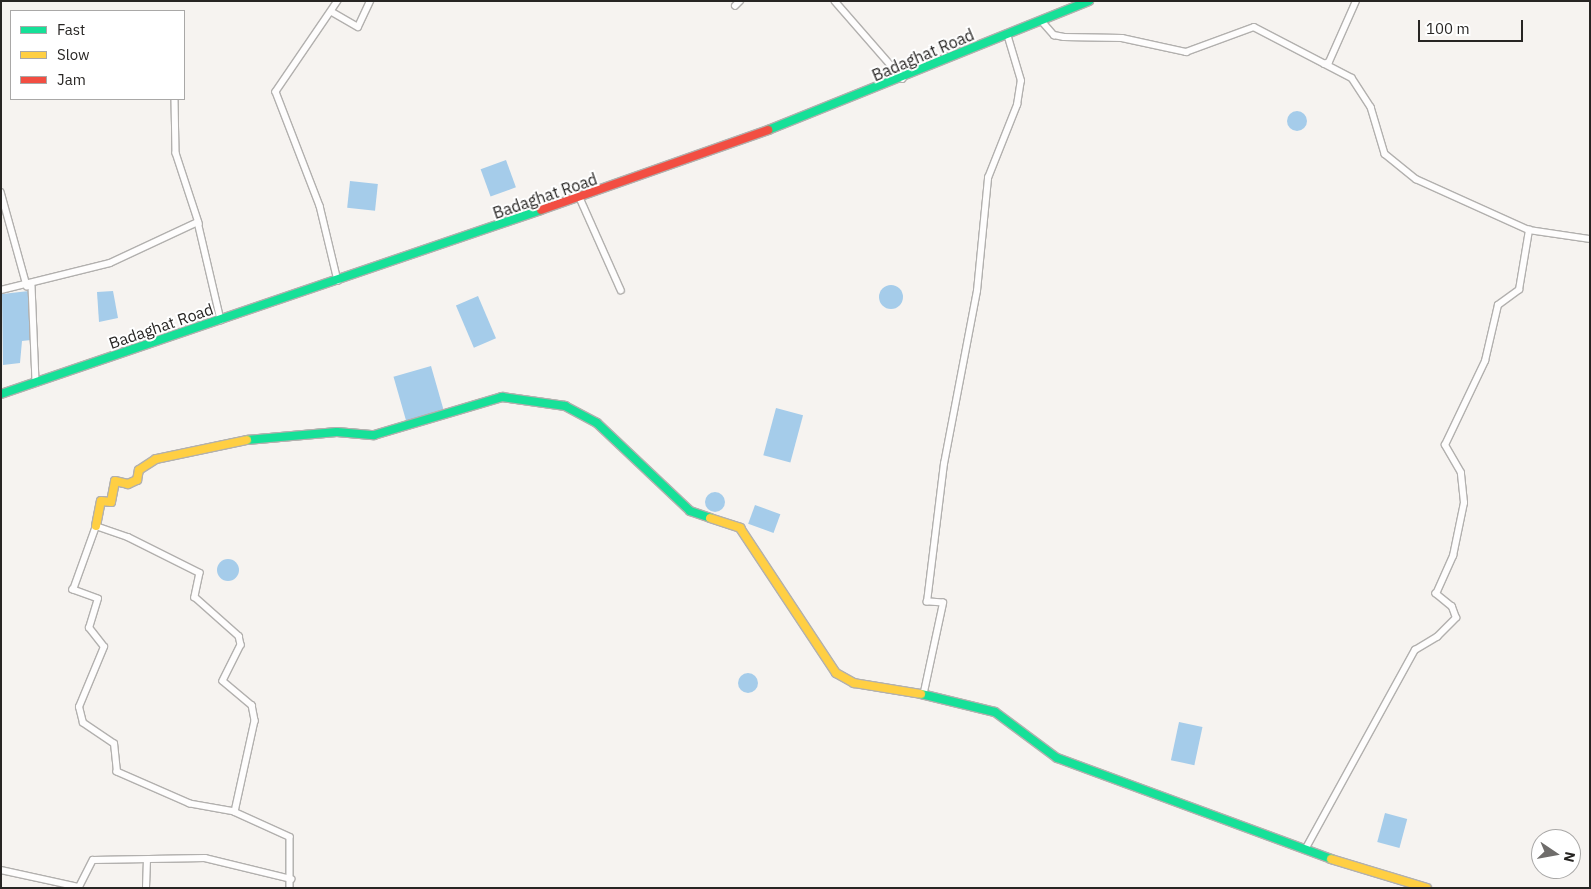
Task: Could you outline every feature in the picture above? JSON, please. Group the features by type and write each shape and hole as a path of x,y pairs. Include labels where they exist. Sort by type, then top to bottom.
{"street":[{"path":"338,1 276,92 320,206 338,281"},
{"path":"332,12 358,27 370,1"},
{"path":"734,6 740,1"},
{"path":"835,1 903,79"},
{"name":"Badaghat Road","path":"1,394 580,198 903,79 1089,1"},
{"path":"1324,64 1329,62 1356,1"},
{"path":"1041,20 1054,35 1064,37 1122,38 1186,52 1254,27 1352,78 1371,108 1385,154 1416,179 1529,230 1590,239"},
{"path":"924,692 943,603 927,602 928,592 944,464 977,291 988,178 1017,105 1021,81 1007,34"},
{"path":"175,100 176,153 198,224 221,320"},
{"path":"1,192 30,286 36,383"},
{"path":"580,198 621,290"},
{"path":"1,290 30,286 110,263 198,224"},
{"path":"1306,848 1415,650 1437,637 1456,618 1452,607 1436,594 1453,556 1464,504 1461,472 1445,445 1485,361 1498,305 1519,290 1529,230"},
{"path":"290,888 290,837 235,812 190,804 117,772 114,744 83,723 79,707 104,647 89,628 98,599 73,590 96,526 101,502 111,502 115,481 128,484 137,480 139,470 156,459 254,439 337,432 374,435 502,398 565,406 597,423 690,511 740,528 755,545 777,588 797,610 836,673 854,684 924,692 995,712 1057,758 1306,848 1427,888"},
{"path":"96,526 200,573 195,597 241,640 223,681 252,705 255,721 235,812"},
{"path":"1,870 78,887 93,860 147,861 205,858 291,879"},
{"path":"146,888 147,861"}],"water":[{"path":"1297,111 1304,114 1307,121 1304,128 1297,131 1290,128 1287,121 1290,114"},
{"path":"506,160 516,187 491,196 481,169"},
{"path":"350,181 378,184 375,211 347,208"},
{"path":"891,285 900,288 903,297 900,306 891,309 882,306 879,297 882,288"},
{"path":"29,291 31,340 22,341 20,363 3,365 2,294"},
{"path":"113,291 118,318 99,322 97,292"},
{"path":"478,296 496,338 474,348 456,305"},
{"path":"431,366 444,411 406,422 394,377"},
{"path":"776,408 803,415 790,463 763,455"},
{"path":"711,492 719,492 725,498 725,506 719,512 711,512 705,506 705,498"},
{"path":"755,505 780,514 774,533 748,524"},
{"path":"228,559 236,562 239,570 236,578 228,581 220,578 217,570 220,562"},
{"path":"744,673 752,673 758,679 758,687 752,693 744,693 738,687 738,679"},
{"path":"1179,722 1202,727 1194,765 1171,760"},
{"path":"1385,813 1407,819 1399,848 1377,842"}],"traffic: fast":[{"path":"768,130 1089,1"},
{"path":"1,394 541,210"},
{"path":"247,440 337,432 374,435 502,397 565,406 597,423 690,511 710,518"},
{"path":"921,694 995,712 1057,758 1331,859"}],"traffic: slow":[{"path":"96,526 101,501 111,502 115,481 128,484 137,480 139,470 156,459 247,440"},
{"path":"710,518 740,528 836,673 854,683 921,694"},
{"path":"1331,859 1427,888"}],"traffic: jam":[{"path":"541,210 768,130"}]}
